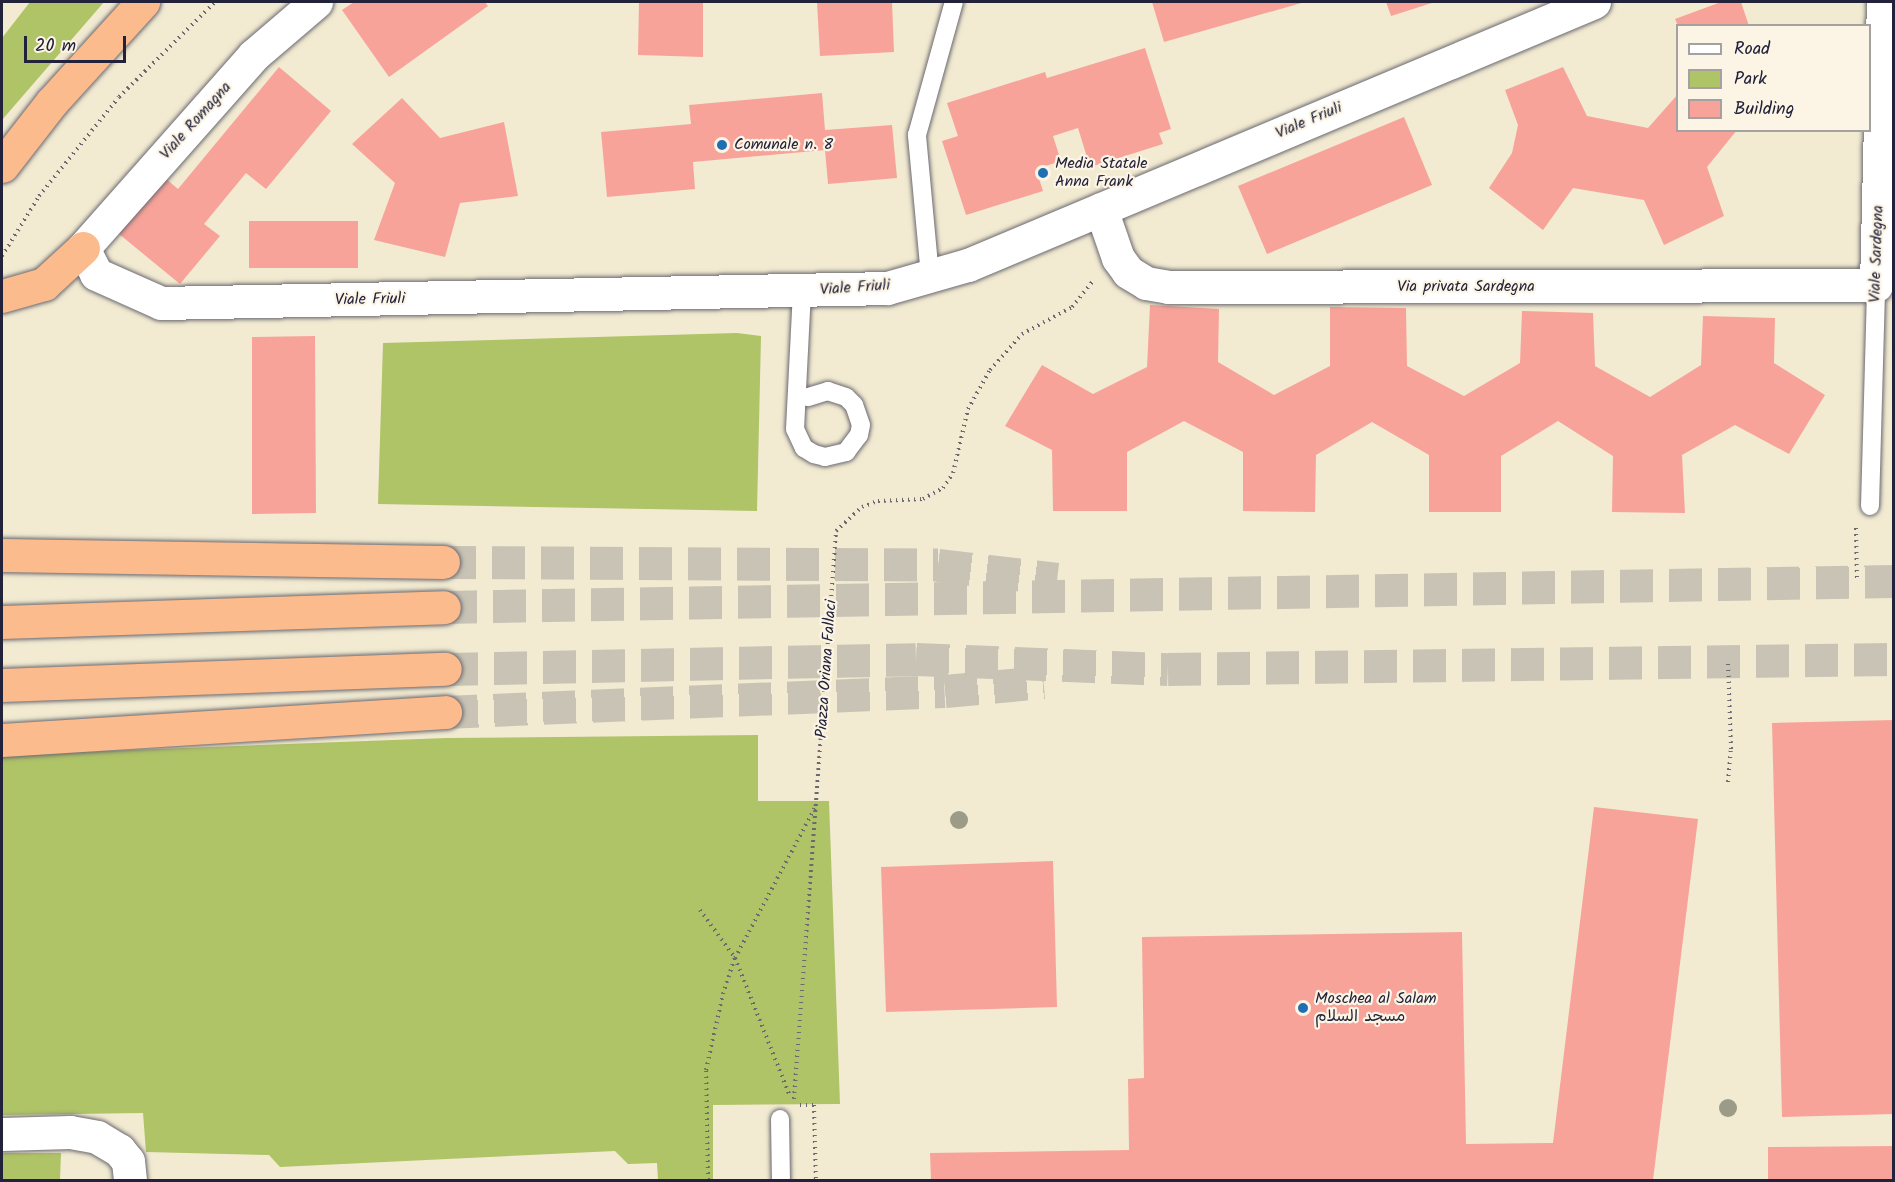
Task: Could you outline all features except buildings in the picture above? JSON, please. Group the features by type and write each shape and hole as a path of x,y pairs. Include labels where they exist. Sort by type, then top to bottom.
{"highway":[{"path":"2,166 135,9"},
{"path":"2,296 44,284 83,248"},
{"path":"2,555 443,562"},
{"path":"2,622 444,607"},
{"path":"2,685 445,669"},
{"path":"2,740 446,712"}],"street":[{"name":"Viale Romagna","path":"83,248 254,55 316,2"},
{"name":"Viale Friuli","path":"83,248 96,274 161,303 887,288 968,265 1594,2"},
{"name":"Viale Sardegna","path":"1876,285 1883,2"},
{"name":"Via privata Sardegna","path":"1101,209 1118,258 1128,273 1146,283 1168,287 1876,285"},
{"path":"2,1134 70,1132 97,1137 119,1150 128,1161 130,1180"}],"lane":[{"path":"930,276 917,135 954,2"},
{"name":"Viale Sardegna","path":"1870,506 1876,285"},
{"path":"802,291 795,429 804,448 814,454 825,457 846,452 859,435 861,424 854,405 846,397 828,391 808,397"},
{"path":"780,1119 781,1180"}],"path":[{"path":"2,256 39,196 119,97 215,2"},
{"name":"Piazza Oriana Fallaci","path":"794,1105 819,801 835,533 846,518 862,507 878,501 923,499 943,488 953,473 968,409 990,370 1023,334 1072,307 1096,275"},
{"path":"1856,546 1857,581"},
{"path":"1728,661 1731,749 1728,782"},
{"path":"708,1180 706,1070 711,1034 735,958 819,801"},
{"path":"700,910 735,958 794,1105 814,1105 816,1180"}],"green space":[{"path":"30,2 104,2 2,120 2,38"},
{"path":"737,333 761,336 757,511 378,504 383,343"},
{"path":"758,735 758,801 829,801 840,1104 713,1105 713,1180 658,1180 657,1163 628,1164 615,1151 280,1167 269,1155 146,1152 143,1113 2,1115 2,755 446,738"},
{"path":"2,1153 61,1153 60,1180 2,1180"}],"tunnel":[{"path":"443,562 938,565 1057,579"},
{"path":"444,607 1894,581"},
{"path":"445,669 916,659 1168,669 1894,659"},
{"path":"445,712 945,691 1044,682"}],"place":[{"name":"Comunale n. 8","path":"722,145"},
{"name":"Media Statale Anna Frank","path":"1043,173"},
{"name":"Moschea al Salam مسجد السلام","path":"1303,1008"}]}
